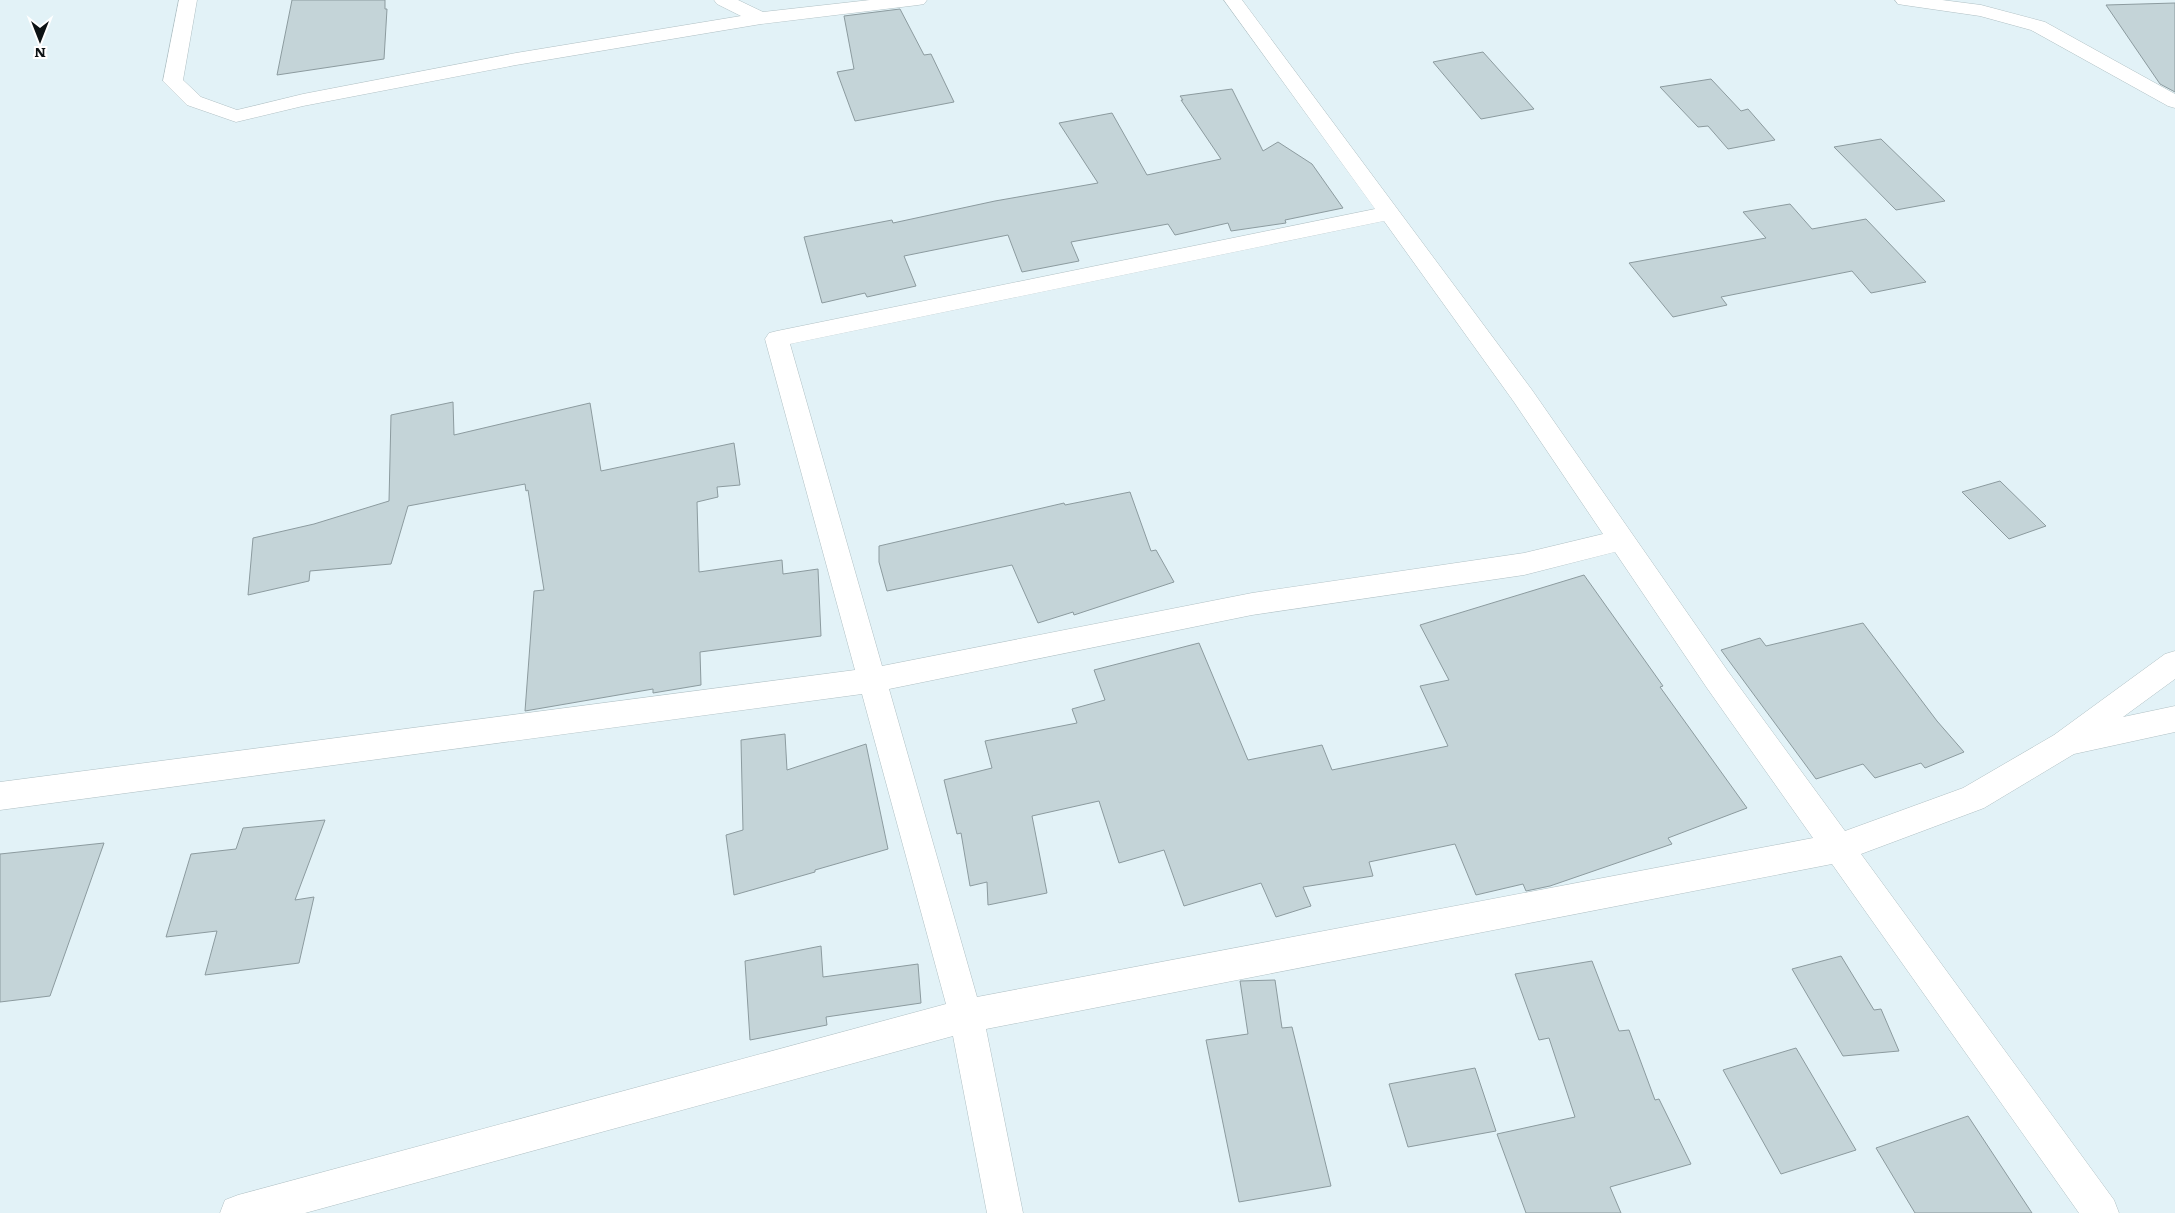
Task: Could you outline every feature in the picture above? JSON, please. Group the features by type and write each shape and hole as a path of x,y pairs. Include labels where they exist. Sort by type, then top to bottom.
{"street":[{"path":"188,0 174,82 194,101 236,116 303,100 488,64 761,18 918,0"},
{"path":"723,0 761,18"},
{"path":"1233,0 1523,396 1717,679 2101,1213"},
{"path":"1904,0 1981,11 2038,26 2175,102"},
{"path":"1005,1213 966,1016 777,339 1389,213"},
{"path":"0,796 873,680 1252,604 1524,564 1622,540"},
{"path":"238,1213 966,1016 1839,848 1973,798 2064,744 2175,663"},
{"path":"2064,744 2175,718"}],"building":[{"path":"292,0 385,0 385,9 387,9 384,59 277,75"},
{"path":"2175,3 2175,92 2160,84 2106,5"},
{"path":"900,9 924,55 931,54 954,102 855,121 837,72 854,69 844,16"},
{"path":"1483,52 1534,109 1481,119 1433,62"},
{"path":"1711,79 1741,111 1748,109 1775,140 1728,149 1708,126 1698,127 1660,87"},
{"path":"1232,89 1263,151 1278,142 1312,164 1343,208 1285,220 1286,223 1231,231 1228,223 1175,235 1168,224 1071,242 1079,261 1022,272 1008,235 904,256 916,286 867,297 865,293 822,303 804,237 892,220 893,223 995,201 1098,183 1059,123 1112,113 1147,175 1221,159 1180,96"},
{"path":"1881,139 1945,201 1896,210 1834,147"},
{"path":"1790,204 1812,229 1866,219 1926,282 1871,293 1852,271 1721,297 1727,305 1673,317 1629,263 1766,238 1743,212"},
{"path":"453,402 454,435 590,403 601,471 734,443 740,485 717,487 718,497 697,502 699,572 782,560 783,574 818,569 821,636 700,652 701,685 653,693 653,689 525,711 534,591 544,590 528,490 526,491 525,484 408,506 391,564 310,571 309,581 248,595 253,538 314,524 389,501 391,415"},
{"path":"2000,481 2046,526 2009,539 1962,492"},
{"path":"1130,492 1151,551 1156,550 1174,582 1074,615 1073,612 1038,623 1012,565 887,591 879,562 879,546 1064,503 1065,505"},
{"path":"1584,575 1663,686 1660,687 1747,808 1668,838 1672,844 1550,886 1526,891 1523,884 1476,895 1455,844 1369,862 1373,876 1303,887 1311,906 1276,917 1261,883 1184,906 1164,850 1119,863 1099,801 1032,816 1047,893 988,905 987,882 970,886 961,833 957,834 944,780 992,768 985,741 1077,723 1072,709 1105,700 1094,670 1199,643 1248,760 1322,745 1332,770 1448,746 1420,686 1449,680 1420,625"},
{"path":"1863,623 1937,721 1964,752 1925,768 1921,763 1875,778 1863,764 1816,779 1721,650 1760,638 1766,646"},
{"path":"785,734 787,770 866,744 888,849 734,895 726,835 743,830 741,740"},
{"path":"325,820 295,900 314,897 299,963 205,975 217,931 166,937 191,854 236,849 243,828"},
{"path":"104,843 50,996 0,1002 0,854"},
{"path":"821,946 823,977 918,964 921,1003 826,1017 827,1025 750,1040 745,961"},
{"path":"1841,956 1874,1010 1881,1009 1899,1051 1843,1056 1792,969"},
{"path":"1592,961 1619,1031 1629,1030 1655,1100 1659,1099 1691,1164 1610,1187 1621,1213 1526,1213 1497,1134 1575,1117 1549,1038 1539,1040 1515,974"},
{"path":"1275,980 1282,1028 1292,1027 1331,1186 1239,1202 1206,1040 1248,1034 1240,981"},
{"path":"1796,1048 1856,1150 1781,1174 1723,1070"},
{"path":"1475,1068 1496,1131 1408,1147 1389,1084"},
{"path":"1968,1116 2032,1213 1915,1213 1876,1148"}]}
